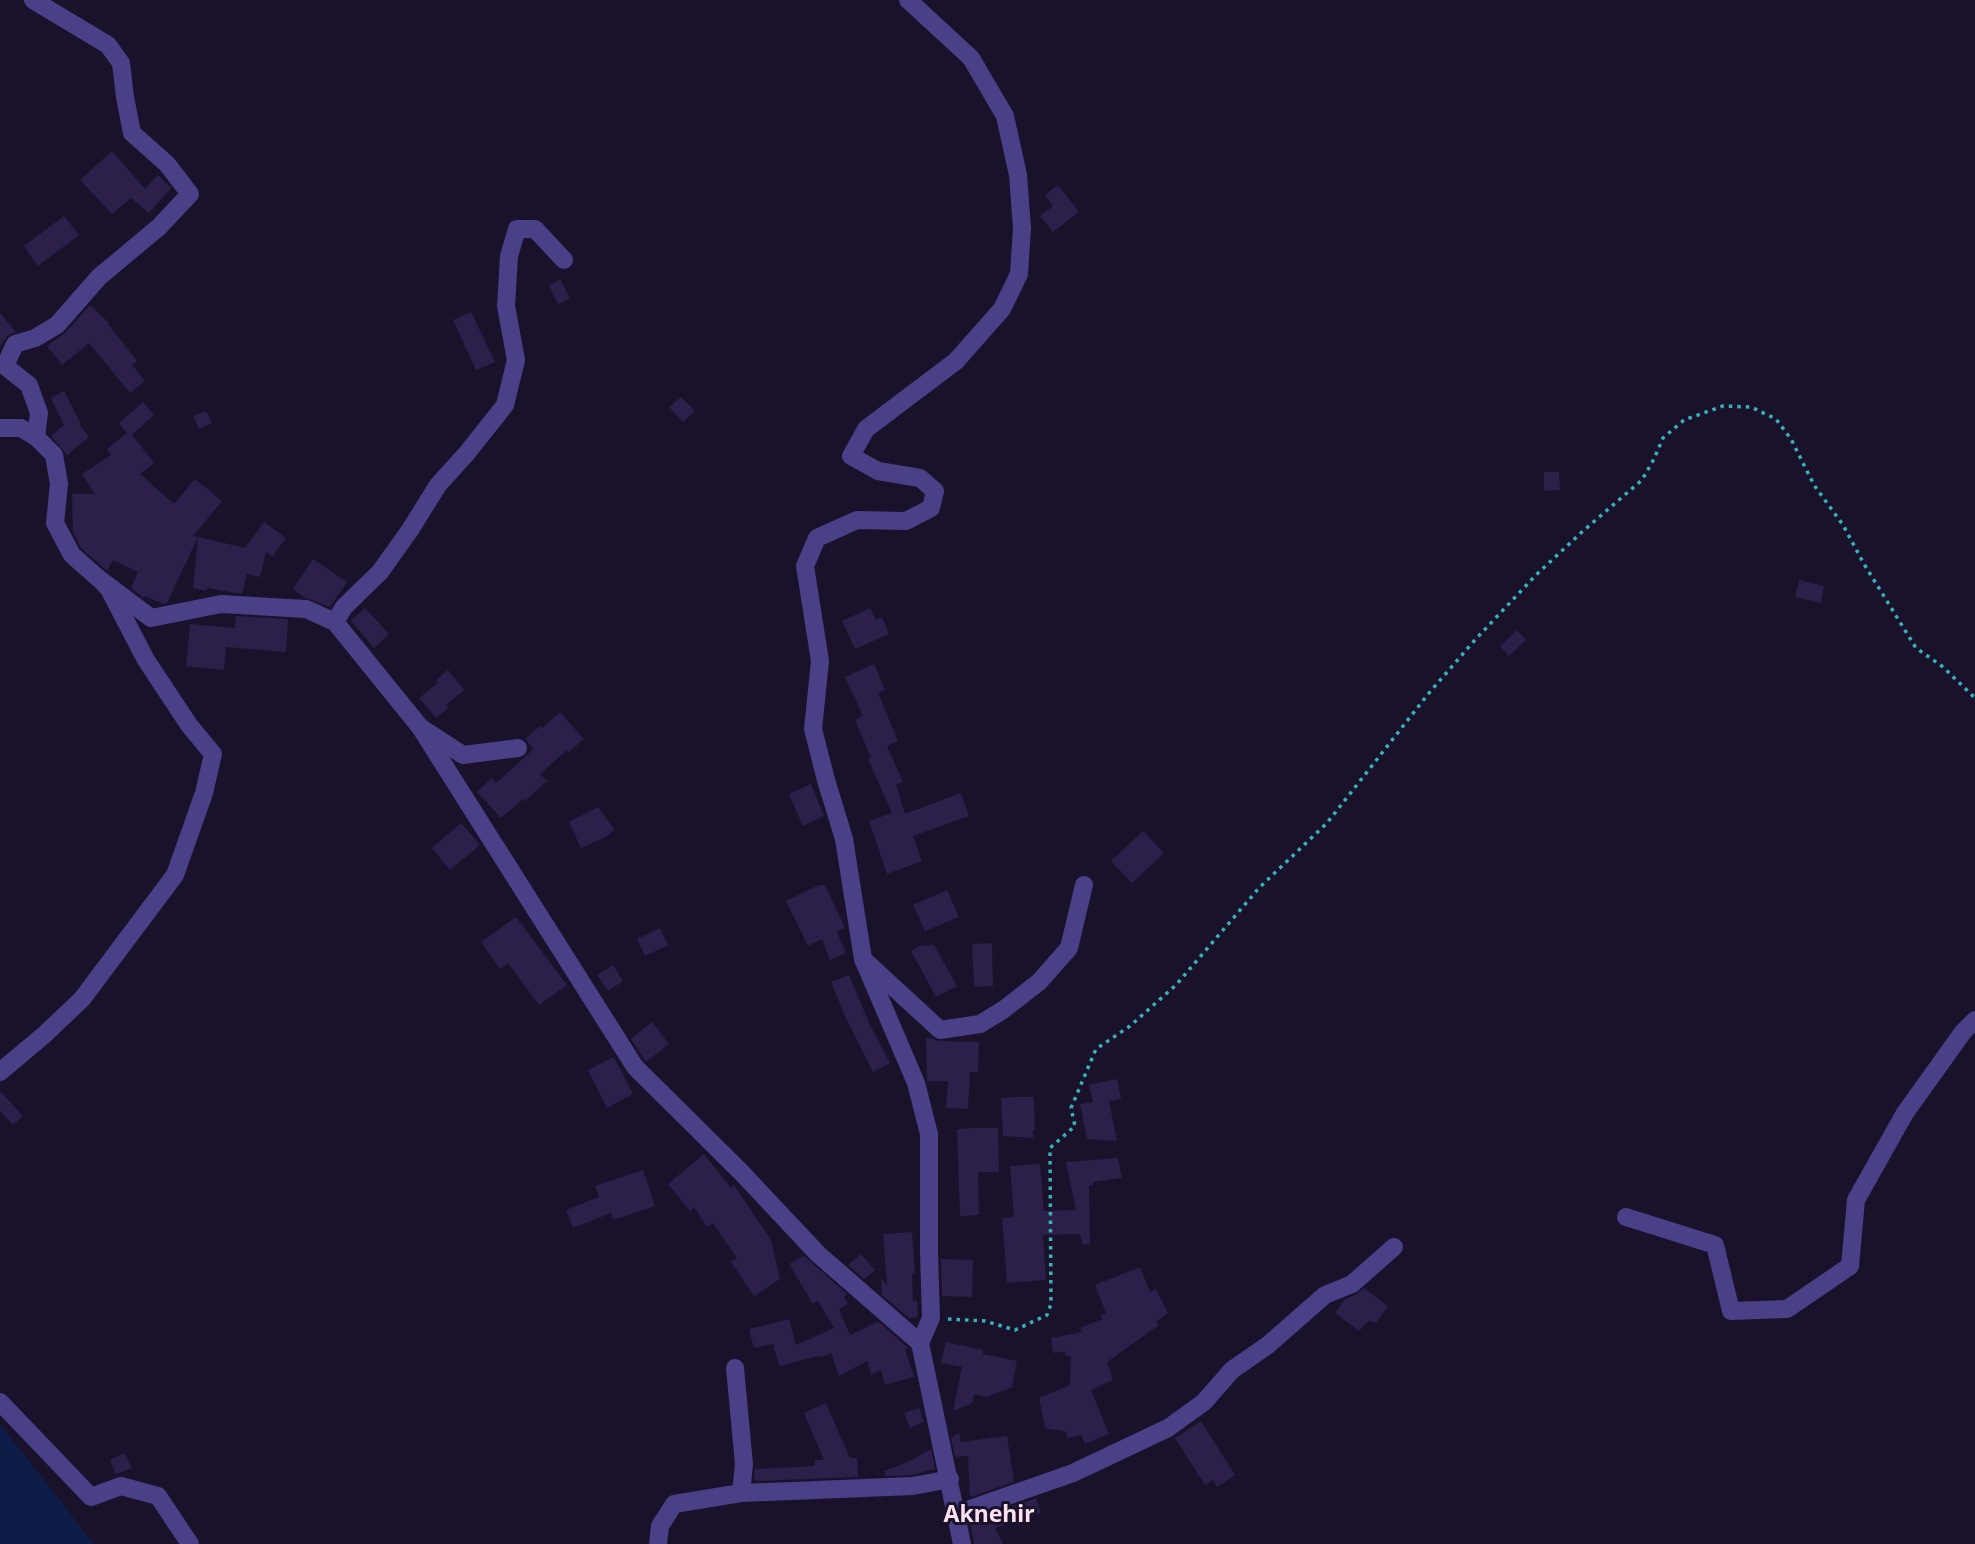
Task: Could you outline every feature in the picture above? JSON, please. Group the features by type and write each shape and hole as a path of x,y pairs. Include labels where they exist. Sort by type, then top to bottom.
{"street":[{"path":"33,0 108,45 121,62 132,133 167,164 190,194 159,227 99,277 57,325 35,338 15,344 5,366 29,385 39,413 36,437"},
{"path":"908,0 971,58 1005,116 1018,175 1023,228 1019,274 1002,309 956,361 866,429 851,456 878,471 920,478 934,491 931,508 906,521 857,520 817,538 805,566 820,661 813,729 844,839 863,959 916,1083 929,1134 932,1318 919,1343"},
{"path":"335,622 344,607 380,572 438,485 505,405 516,360 506,306 509,256 517,229 535,229 564,260"},
{"path":"0,428 21,428 36,437 54,455 59,484 55,523 72,555 109,589 146,660 189,725 213,754 204,793 175,875 82,999 0,1072"},
{"path":"98,578 151,618 221,604 306,609 335,622 420,727 635,1067 742,1173 818,1254 919,1343 962,1544"},
{"path":"420,727 463,755 518,748"},
{"path":"863,959 940,1030 981,1024 1039,982 1069,948 1084,885"},
{"path":"1626,1217 1715,1245 1731,1311 1787,1308 1850,1266 1856,1200 1905,1113 1963,1032 1975,1020"},
{"path":"956,1514 1073,1473 1168,1428 1204,1402 1232,1370 1268,1345 1325,1295 1352,1284 1394,1247"},
{"path":"735,1368 744,1464 741,1493"},
{"path":"0,1402 91,1497 121,1486 158,1496 190,1544"},
{"path":"658,1544 660,1526 674,1504 741,1493 913,1486 950,1479"}],"path":[{"path":"932,1318 985,1321 1015,1330 1047,1315 1051,1304 1050,1148 1075,1126 1071,1108 1096,1049 1130,1026 1177,985 1259,888 1327,823 1429,694 1474,642 1536,575 1642,480 1663,438 1684,420 1723,406 1751,407 1776,419 1791,439 1814,485 1843,525 1916,648 1943,667 1975,698"}],"water":[{"path":"0,1424 94,1544 0,1544"}],"building":[{"path":"112,151 145,189 158,175 171,188 149,213 131,198 112,214 80,180"},
{"path":"1058,185 1079,212 1053,232 1040,216 1053,206 1045,195"},
{"path":"64,216 79,235 38,266 24,246"},
{"path":"560,279 570,298 558,304 549,286"},
{"path":"90,305 109,323 137,361 132,365 145,381 130,393 89,343 62,365 47,346 65,333"},
{"path":"471,312 495,362 476,370 453,320"},
{"path":"0,313 16,332 7,336 0,347"},
{"path":"64,391 80,425 89,437 67,455 51,436 64,425 51,398"},
{"path":"681,397 695,411 683,422 669,407"},
{"path":"143,402 154,415 132,435 154,463 140,474 174,504 195,479 222,501 193,536 198,537 167,603 163,604 145,596 144,598 131,588 138,572 113,560 107,571 81,548 73,532 72,494 95,494 82,474 111,455 107,449 127,433 119,423"},
{"path":"206,411 212,423 199,429 193,416"},
{"path":"1544,472 1559,472 1560,490 1544,491"},
{"path":"264,522 286,538 272,557 266,552 260,577 247,574 242,594 193,588 198,537 245,548"},
{"path":"313,559 347,582 330,607 306,598 293,589"},
{"path":"1799,580 1824,586 1821,603 1795,597"},
{"path":"365,608 389,634 374,648 351,621"},
{"path":"870,608 876,620 882,617 889,634 855,649 842,621"},
{"path":"236,616 288,619 286,652 226,647 224,670 186,666 190,624 235,628"},
{"path":"1517,630 1526,640 1509,656 1500,646"},
{"path":"874,664 885,690 878,693 898,741 887,746 903,782 896,785 905,814 961,793 969,816 913,836 922,861 887,874 869,821 892,813 868,759 871,758 855,720 863,716 845,677"},
{"path":"448,670 464,690 446,705 448,708 436,718 419,698 438,683 436,680"},
{"path":"560,712 584,739 540,774 547,781 501,818 477,792 492,778 496,783 525,757 533,749 525,739"},
{"path":"811,784 824,816 803,826 789,794"},
{"path":"598,807 615,830 581,848 569,822"},
{"path":"461,823 480,845 450,870 432,848"},
{"path":"1143,831 1164,853 1132,883 1111,861"},
{"path":"819,885 825,885 845,928 837,932 846,953 830,960 822,939 808,946 786,901"},
{"path":"947,890 959,917 925,931 913,905"},
{"path":"516,917 567,985 539,1005 508,963 500,969 481,942"},
{"path":"660,928 668,945 645,956 637,939"},
{"path":"992,943 993,986 974,987 972,944"},
{"path":"934,945 957,986 936,997 911,951 920,946"},
{"path":"613,965 623,981 608,991 597,975"},
{"path":"849,975 890,1063 873,1072 831,982"},
{"path":"652,1022 669,1044 646,1062 631,1039"},
{"path":"926,1038 937,1041 979,1042 978,1072 970,1072 968,1109 946,1108 948,1081 927,1081"},
{"path":"614,1057 633,1094 607,1108 588,1070"},
{"path":"1117,1079 1121,1099 1109,1101 1117,1141 1087,1139 1080,1104 1093,1102 1089,1085"},
{"path":"0,1091 23,1116 13,1125 0,1111"},
{"path":"1034,1097 1033,1138 1003,1136 1001,1098"},
{"path":"998,1128 999,1172 978,1172 979,1215 960,1216 957,1129"},
{"path":"704,1154 731,1188 734,1185 771,1240 780,1279 754,1296 731,1262 737,1258 713,1223 707,1227 694,1207 690,1211 668,1184"},
{"path":"1118,1158 1122,1178 1093,1182 1093,1185 1089,1186 1090,1244 1083,1245 1080,1234 1043,1235 1046,1280 1007,1283 1002,1218 1014,1217 1010,1166 1040,1164 1044,1211 1076,1210 1066,1162"},
{"path":"643,1170 655,1206 613,1220 611,1213 573,1228 566,1210 599,1197 595,1186"},
{"path":"912,1232 915,1274 912,1274 913,1301 917,1301 918,1317 909,1318 882,1295 881,1278 887,1285 883,1234"},
{"path":"861,1254 875,1270 864,1279 848,1265"},
{"path":"804,1256 847,1294 844,1297 848,1304 839,1309 850,1335 880,1323 908,1348 905,1349 914,1377 885,1385 881,1370 871,1375 867,1361 839,1376 831,1353 820,1358 819,1356 779,1366 773,1344 754,1348 749,1329 789,1319 796,1345 834,1328 818,1301 813,1304 789,1264"},
{"path":"941,1259 973,1260 972,1297 942,1296"},
{"path":"1140,1267 1150,1292 1156,1289 1168,1313 1156,1322 1159,1325 1107,1362 1113,1380 1091,1390 1109,1434 1085,1444 1081,1435 1067,1438 1067,1432 1045,1428 1039,1398 1070,1385 1071,1356 1066,1356 1065,1351 1053,1353 1051,1338 1082,1332 1080,1328 1102,1319 1101,1315 1106,1313 1095,1285"},
{"path":"1364,1288 1388,1306 1376,1323 1368,1321 1359,1331 1335,1313 1345,1299"},
{"path":"946,1342 1017,1361 1012,1387 987,1397 974,1394 972,1403 953,1411 962,1367 941,1363"},
{"path":"826,1403 850,1458 857,1458 858,1477 754,1481 755,1469 815,1466 815,1460 824,1460 804,1413"},
{"path":"919,1408 924,1422 910,1428 904,1413"},
{"path":"1201,1421 1235,1475 1217,1487 1213,1480 1205,1485 1175,1438"},
{"path":"959,1433 961,1442 1007,1436 1014,1482 970,1497 968,1456 955,1457 951,1438"},
{"path":"931,1449 935,1469 912,1475 886,1476 884,1471"},
{"path":"125,1453 132,1468 116,1474 110,1460"},
{"path":"1036,1498 1041,1513 995,1528 1003,1544 974,1544 970,1521"}],"district":[{"name":"Aknehir","path":"989,1513"}]}
